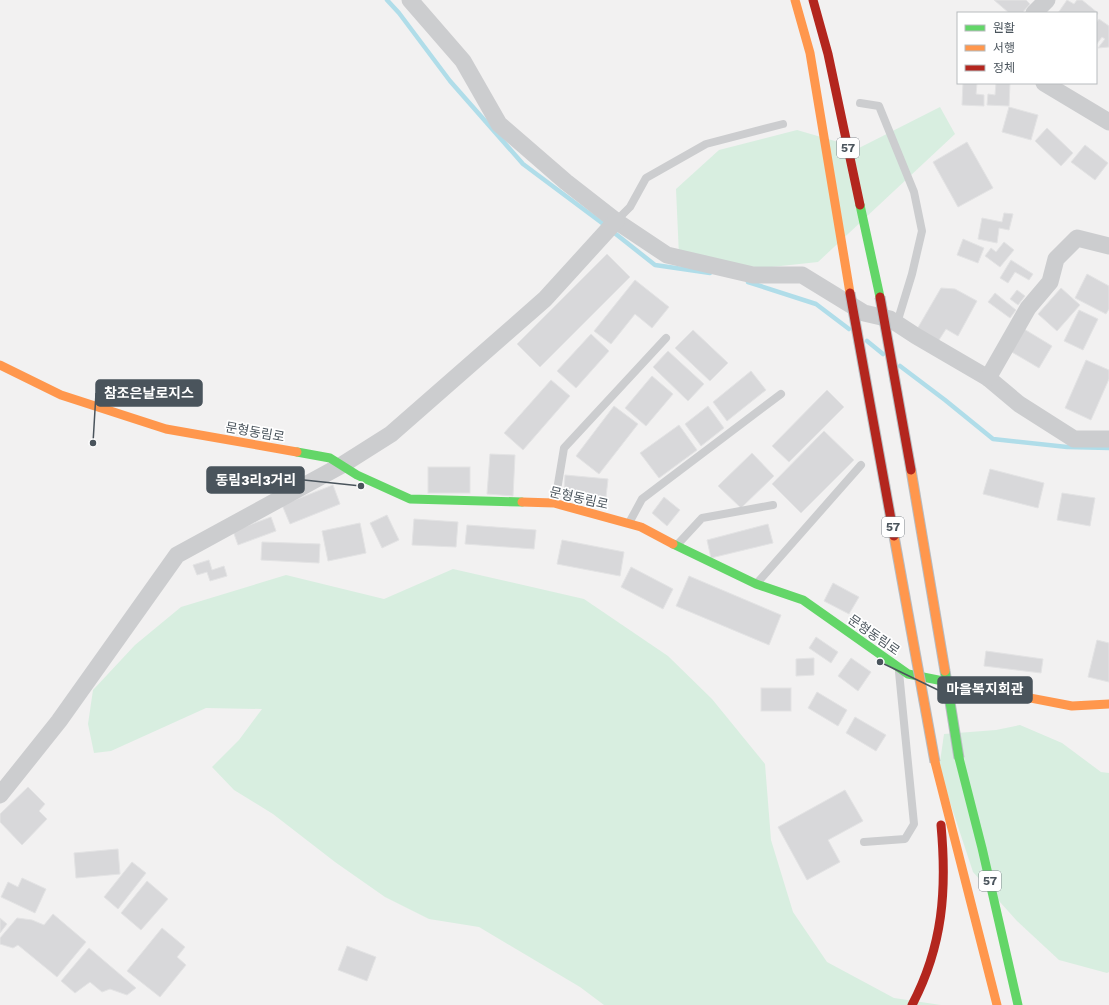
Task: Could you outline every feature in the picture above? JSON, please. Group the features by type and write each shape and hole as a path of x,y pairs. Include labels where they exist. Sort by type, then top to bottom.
{"main road":[{"name":"57","path":"795,0 810,53 850,293 935,762 997,1005"},
{"name":"57","path":"814,0 828,54 880,297 929,570 959,758 982,848 1018,1005"},
{"name":"문형동림로","path":"0,365 61,395 166,429 330,458 357,475 410,500 554,502 629,523 641,527 756,584 803,600 908,674 1072,706 1109,704"},
{"path":"912,1005 933,957 943,892 942,833 935,762"},
{"path":"982,848 1014,945"}],"street":[{"path":"410,0 463,61 500,124 566,182 616,221 667,255 753,275 802,275 836,294 864,313 890,319 897,323 988,378 1019,404 1074,439 1109,439"},
{"path":"1035,12 1047,0"},
{"path":"1046,84 1109,122"},
{"path":"0,795 59,721 177,555 342,465 391,434 539,304 616,221"},
{"path":"988,378 1028,308 1050,282 1056,259 1077,238 1109,246"}],"lane":[{"path":"860,103 879,106 914,192 922,231 912,274 897,323"},
{"path":"616,221 630,206 646,178 706,144 783,124"},
{"path":"554,502 564,448 666,338"},
{"path":"629,523 642,498 781,394"},
{"path":"756,584 861,465"},
{"path":"677,546 702,518 772,505"},
{"path":"864,842 905,839 914,824 899,668"}],"green space":[{"path":"940,107 955,134 818,262 762,268 679,256 676,189 719,150 797,130 859,148"},
{"path":"453,569 584,599 668,656 712,699 765,764 771,840 793,912 827,962 894,998 941,1005 604,1005 580,987 479,927 429,919 385,897 335,862 273,814 234,790 212,767 239,740 262,709 206,708 111,751 94,753 88,724 93,690 135,645 181,607 286,575 384,599"},
{"path":"1020,725 1062,743 1101,772 1109,773 1109,972 1107,973 1059,960 1017,921 973,872 939,769 944,734 996,730"}],"building":[{"path":"994,0 1026,0 1030,4 1023,12 1008,12"},
{"path":"1067,0 1074,4 1077,0 1082,0 1097,12 1059,12"},
{"path":"1099,19 1109,26 1109,47 1098,48 1105,39 1102,37 1097,44 1097,22"},
{"path":"963,84 977,84 976,94 984,95 984,106 962,105"},
{"path":"996,84 1010,84 1009,106 987,105 988,94 995,95"},
{"path":"1009,107 1038,115 1031,140 1002,132"},
{"path":"1047,128 1073,153 1061,166 1035,141"},
{"path":"967,142 993,188 958,207 933,162"},
{"path":"1085,145 1108,163 1095,180 1071,162"},
{"path":"1004,213 1013,214 1009,230 999,228 997,243 978,239 982,218 1002,222"},
{"path":"963,239 984,248 978,263 957,255"},
{"path":"1004,242 1014,250 1000,267 985,256 991,248 996,252"},
{"path":"607,254 630,277 540,367 517,344"},
{"path":"1011,260 1033,274 1029,280 1015,272 1008,283 1000,278"},
{"path":"1087,274 1109,286 1109,309 1106,314 1075,298"},
{"path":"635,280 669,307 652,328 635,314 611,344 594,331"},
{"path":"941,288 955,289 977,301 958,336 946,329 937,343 916,331"},
{"path":"1061,288 1080,305 1057,331 1038,314"},
{"path":"1017,290 1025,296 1018,305 1010,299"},
{"path":"995,293 1016,310 1010,318 988,302"},
{"path":"1079,310 1098,319 1083,350 1064,341"},
{"path":"1024,329 1052,346 1039,368 1010,351"},
{"path":"693,330 728,363 710,381 675,348"},
{"path":"591,334 609,351 576,388 557,371"},
{"path":"668,351 704,384 688,401 653,367"},
{"path":"1086,360 1109,370 1109,379 1091,420 1065,408"},
{"path":"751,371 766,390 727,421 713,402"},
{"path":"652,376 673,394 646,426 625,408"},
{"path":"551,380 570,396 523,450 504,433"},
{"path":"827,390 844,407 789,462 772,446"},
{"path":"614,406 638,424 599,474 576,456"},
{"path":"708,406 724,428 701,446 685,424"},
{"path":"679,425 697,450 659,478 640,453"},
{"path":"824,431 854,460 801,513 772,484"},
{"path":"752,453 774,476 741,508 718,486"},
{"path":"490,454 515,455 513,496 487,494"},
{"path":"428,467 470,467 470,493 428,493"},
{"path":"990,469 1044,483 1038,508 983,494"},
{"path":"565,475 608,479 606,497 564,493"},
{"path":"333,485 340,504 290,524 282,505"},
{"path":"1062,493 1095,498 1090,526 1057,520"},
{"path":"664,497 680,510 667,526 652,513"},
{"path":"387,515 399,540 382,548 370,523"},
{"path":"271,517 276,531 238,545 233,531"},
{"path":"414,519 458,522 456,547 412,545"},
{"path":"360,523 366,553 328,561 322,531"},
{"path":"768,524 773,543 711,558 707,540"},
{"path":"467,525 536,530 534,549 465,544"},
{"path":"562,540 624,552 620,576 557,564"},
{"path":"262,542 320,544 319,563 261,560"},
{"path":"209,560 212,570 224,566 227,576 210,581 207,572 197,575 193,565"},
{"path":"631,567 673,589 663,609 621,587"},
{"path":"689,576 781,615 769,645 676,606"},
{"path":"833,583 859,597 849,614 824,601"},
{"path":"816,637 838,652 831,663 809,648"},
{"path":"1097,640 1109,643 1109,682 1088,677"},
{"path":"986,651 1043,659 1041,673 984,666"},
{"path":"814,658 814,675 796,676 796,659"},
{"path":"851,658 871,672 858,691 838,676"},
{"path":"761,688 791,688 791,711 761,711"},
{"path":"817,692 847,710 838,726 808,708"},
{"path":"855,717 886,735 876,751 846,733"},
{"path":"28,787 45,804 39,811 47,819 22,845 0,822 0,814"},
{"path":"845,790 863,821 828,840 840,862 807,880 778,827"},
{"path":"118,849 120,874 76,878 74,853"},
{"path":"132,862 146,873 118,909 104,897"},
{"path":"22,878 46,889 35,913 1,897 8,882 18,887"},
{"path":"147,881 168,899 141,930 121,913"},
{"path":"53,914 86,942 57,977 18,945 13,948 0,944 0,938 17,918 32,920 44,925"},
{"path":"0,918 7,924 0,933"},
{"path":"162,928 185,947 177,957 186,965 160,997 127,971"},
{"path":"347,946 376,957 367,981 338,970"},
{"path":"89,948 136,988 127,995 110,989 102,992 90,982 75,993 61,981"}],"waterway":[{"path":"387,0 399,13 450,81 523,164 606,226"},
{"path":"612,231 655,265 710,273"},
{"path":"748,282 816,304 849,329"},
{"path":"867,341 883,354"},
{"path":"900,366 993,439 1067,447 1109,448"}],"traffic: fast":[{"path":"860,205 880,297"},
{"path":"297,452 330,458 357,475 410,499 522,502"},
{"path":"673,544 756,584 803,600 908,674 978,688"},
{"path":"945,671 959,758"},
{"path":"959,758 982,848 1018,1005"}],"traffic: slow":[{"path":"795,0 810,53 850,293"},
{"path":"0,365 61,395 166,429 297,452"},
{"path":"911,470 945,671"},
{"path":"522,502 554,503 641,527 673,544"},
{"path":"894,536 935,762"},
{"path":"978,688 1072,706 1109,704"},
{"path":"935,762 997,1005"}],"traffic: jam":[{"path":"813,0 828,54 860,205"},
{"path":"850,293 894,536"},
{"path":"880,297 911,470"},
{"path":"912,1005 930,961 940,917 943,895 943,849 941,825"}],"place":[{"name":"참조은날로지스","path":"93,443"},
{"name":"동림3리3거리","path":"361,486"},
{"name":"마을복지회관","path":"880,662"}]}
